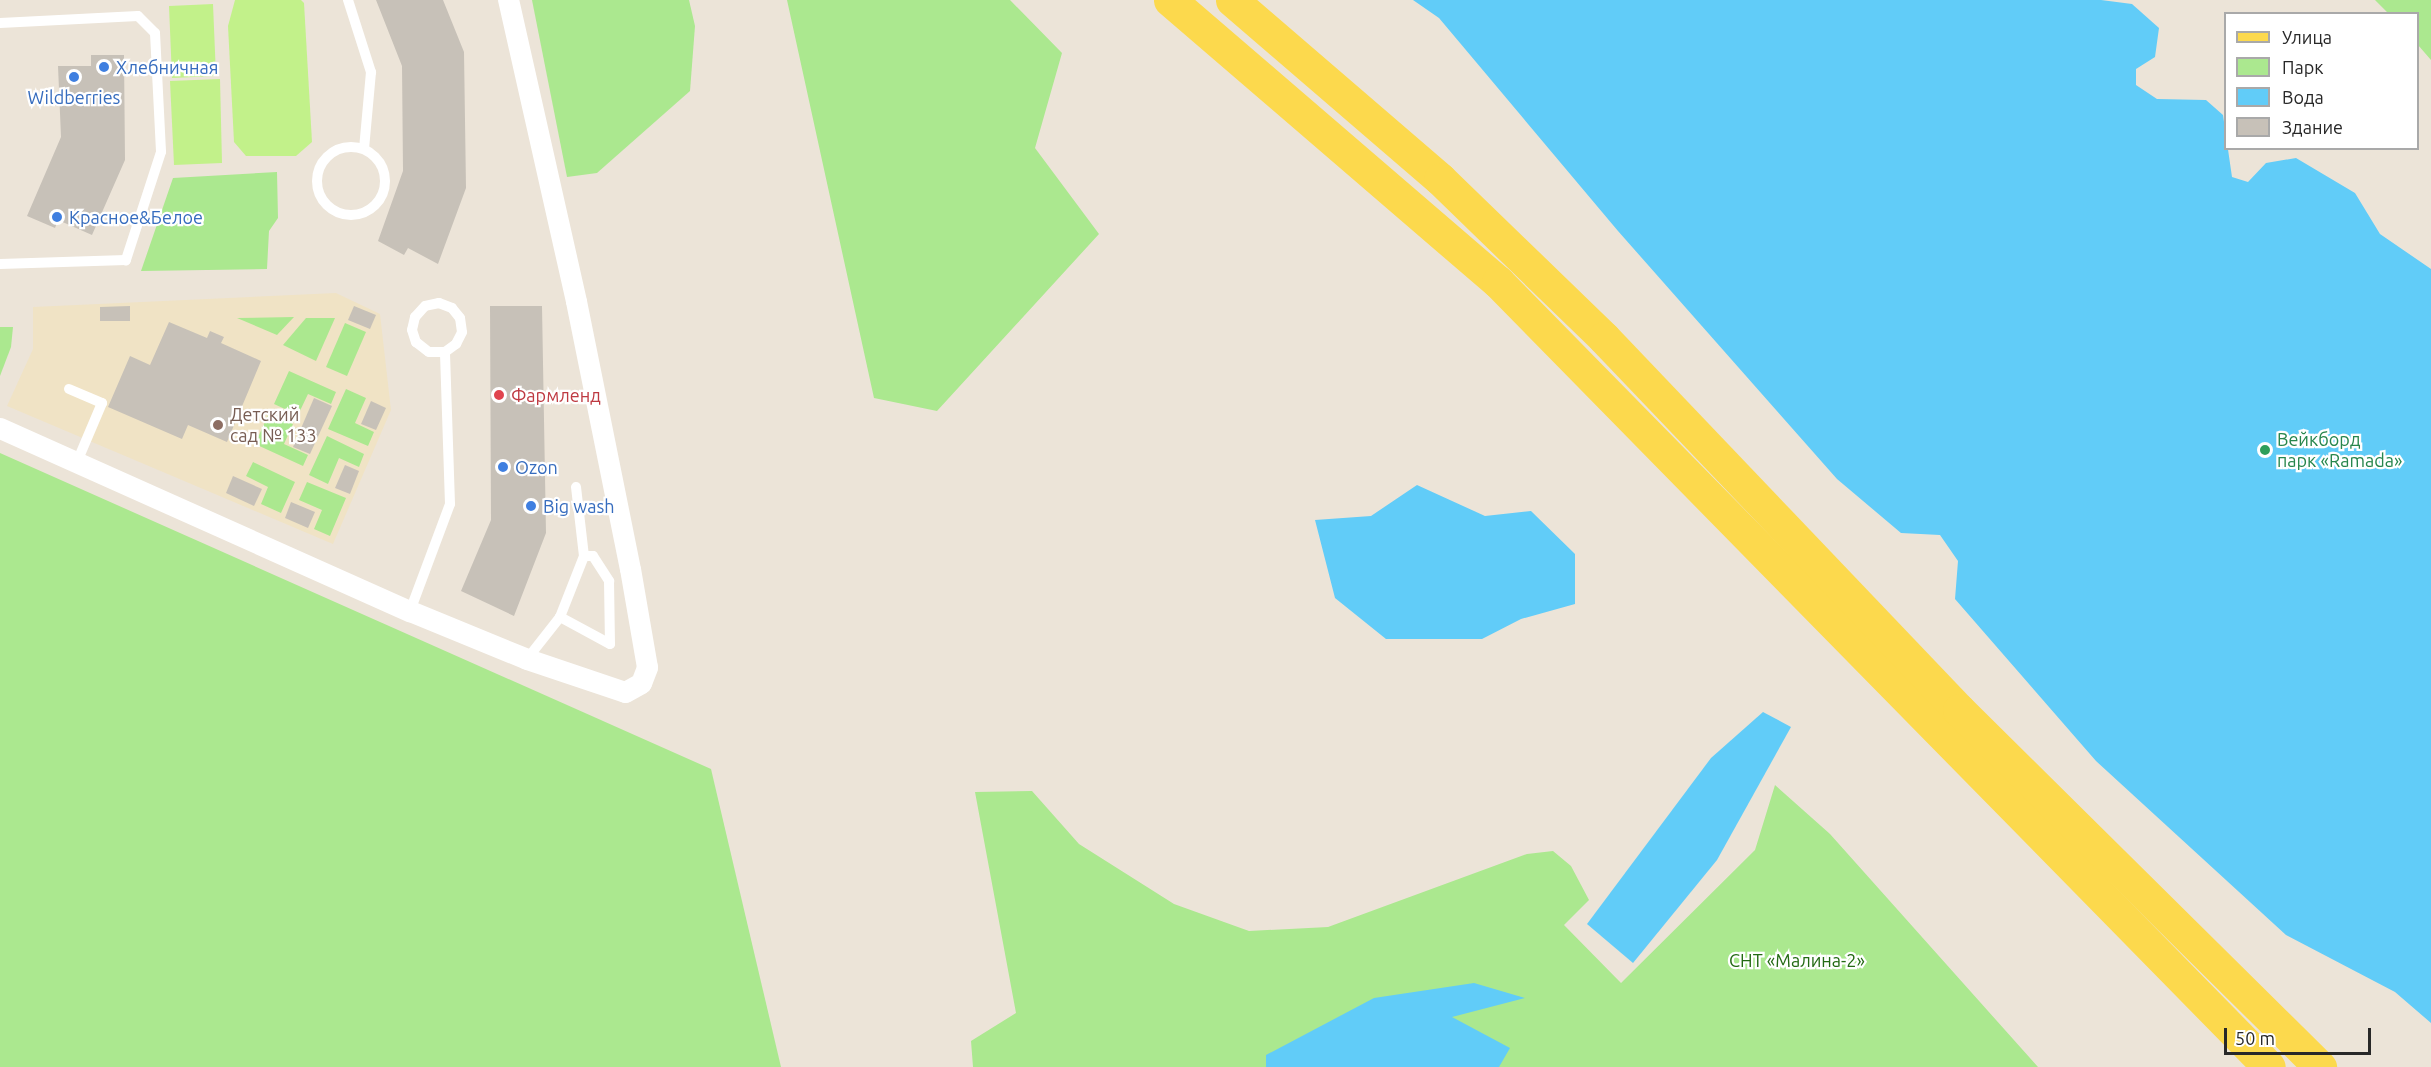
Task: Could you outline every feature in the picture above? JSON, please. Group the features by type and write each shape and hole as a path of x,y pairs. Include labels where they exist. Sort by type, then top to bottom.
{"main road":[{"path":"1170,0 1497,282 2269,1067"},
{"path":"1232,0 1440,179 1604,338 1959,710 2320,1067"}],"street":[{"path":"0,428 410,611 527,659 625,692 641,683 647,666 576,302 508,0"}],"lane":[{"path":"348,0 371,72 364,149"},
{"path":"0,23 138,16 155,33 161,152 126,261 0,264"},
{"path":"347,146 364,149 379,160 386,176 383,194 372,208 356,215 338,212 324,201 317,185 320,167 330,153 347,146"},
{"path":"440,303 452,308 460,318 462,332 456,344 445,352 429,352 416,342 412,330 415,316 425,306 440,303"},
{"path":"410,611 450,504 445,352"},
{"path":"69,389 102,403 77,462"},
{"path":"527,659 560,617 584,556 576,487"},
{"path":"560,617 610,644 607,572 594,556 584,556"}],"shaded area":[{"name":"Детский сад № 133","path":"336,293 380,314 391,410 333,544 7,406 33,349 33,307"}],"green space":[{"path":"235,0 301,0 304,3 312,142 296,156 246,156 234,142 228,26"},
{"path":"532,0 689,0 695,26 690,91 597,173 567,177"},
{"path":"787,0 1010,0 1062,53 1035,148 1099,234 937,411 874,398"},
{"path":"2375,0 2431,0 2431,60 2419,46 2419,12 2387,12"},
{"path":"213,4 216,76 172,78 169,6"},
{"path":"220,79 222,163 174,165 170,81"},
{"path":"277,172 278,218 269,231 267,269 141,271 173,178"},
{"path":"294,317 277,335 237,318"},
{"path":"306,318 335,318 316,361 283,345"},
{"path":"345,323 366,332 347,376 326,367"},
{"path":"0,327 13,327 11,347 0,376"},
{"path":"289,371 336,392 331,404 308,394 298,415 274,404"},
{"path":"346,389 366,398 355,423 374,432 368,446 328,429"},
{"path":"269,413 293,424 284,444 308,455 303,466 255,444"},
{"path":"327,436 364,454 359,467 339,458 328,484 309,475"},
{"path":"0,453 711,769 781,1067 0,1067"},
{"path":"253,462 295,482 281,513 261,504 268,487 246,476"},
{"path":"307,482 346,498 330,536 314,529 322,510 299,500"},
{"name":"СНТ «Малина-2»","path":"1775,785 1830,834 2038,1067 973,1067 971,1041 1016,1013 975,792 1032,791 1079,844 1174,904 1249,931 1328,927 1527,854 1553,851 1571,866 1589,900 1564,925 1621,983 1755,850"}],"water":[{"path":"1413,0 2101,0 2132,4 2159,28 2155,57 2136,69 2136,85 2157,99 2206,100 2223,115 2224,150 2228,150 2232,177 2248,182 2266,163 2296,158 2355,193 2380,234 2431,269 2431,1023 2395,992 2286,935 2096,761 1955,599 1958,561 1940,535 1901,533 1837,479 1618,231 1439,18"},
{"path":"1417,485 1485,516 1531,511 1575,554 1575,604 1521,619 1482,639 1386,639 1335,598 1315,520 1371,516"},
{"path":"1763,712 1791,727 1717,860 1633,963 1587,924 1711,758"},
{"path":"1474,983 1525,998 1452,1017 1510,1048 1499,1067 1266,1067 1266,1055 1374,998"}],"building":[{"path":"376,0 443,0 464,52 466,188 438,264 408,248 404,255 378,241 403,171 402,66"},
{"path":"91,55 124,55 125,160 92,235 58,220 55,228 27,216 61,137 58,66 91,66"},
{"path":"130,306 130,321 100,321 100,307"},
{"path":"354,306 376,315 370,329 348,320"},
{"path":"490,306 542,306 546,533 514,616 461,591 491,520"},
{"path":"169,322 207,338 210,331 224,337 221,343 261,361 227,442 188,425 182,439 108,407 130,356 150,365"},
{"path":"314,398 332,406 310,454 293,447"},
{"path":"371,401 386,408 376,430 361,424"},
{"path":"345,465 359,471 350,494 335,488"},
{"path":"233,476 262,489 254,506 226,493"},
{"path":"291,502 315,512 308,528 285,518"}],"place":[{"name":"Хлебничная","path":"104,67"},
{"name":"Wildberries","path":"74,77"},
{"name":"Красное&Белое","path":"57,217"},
{"name":"Фармленд","path":"499,395"},
{"name":"Детский сад № 133","path":"218,425"},
{"name":"Вейкборд парк «Ramada»","path":"2265,450"},
{"name":"Ozon","path":"503,467"},
{"name":"Big wash","path":"531,506"}]}
